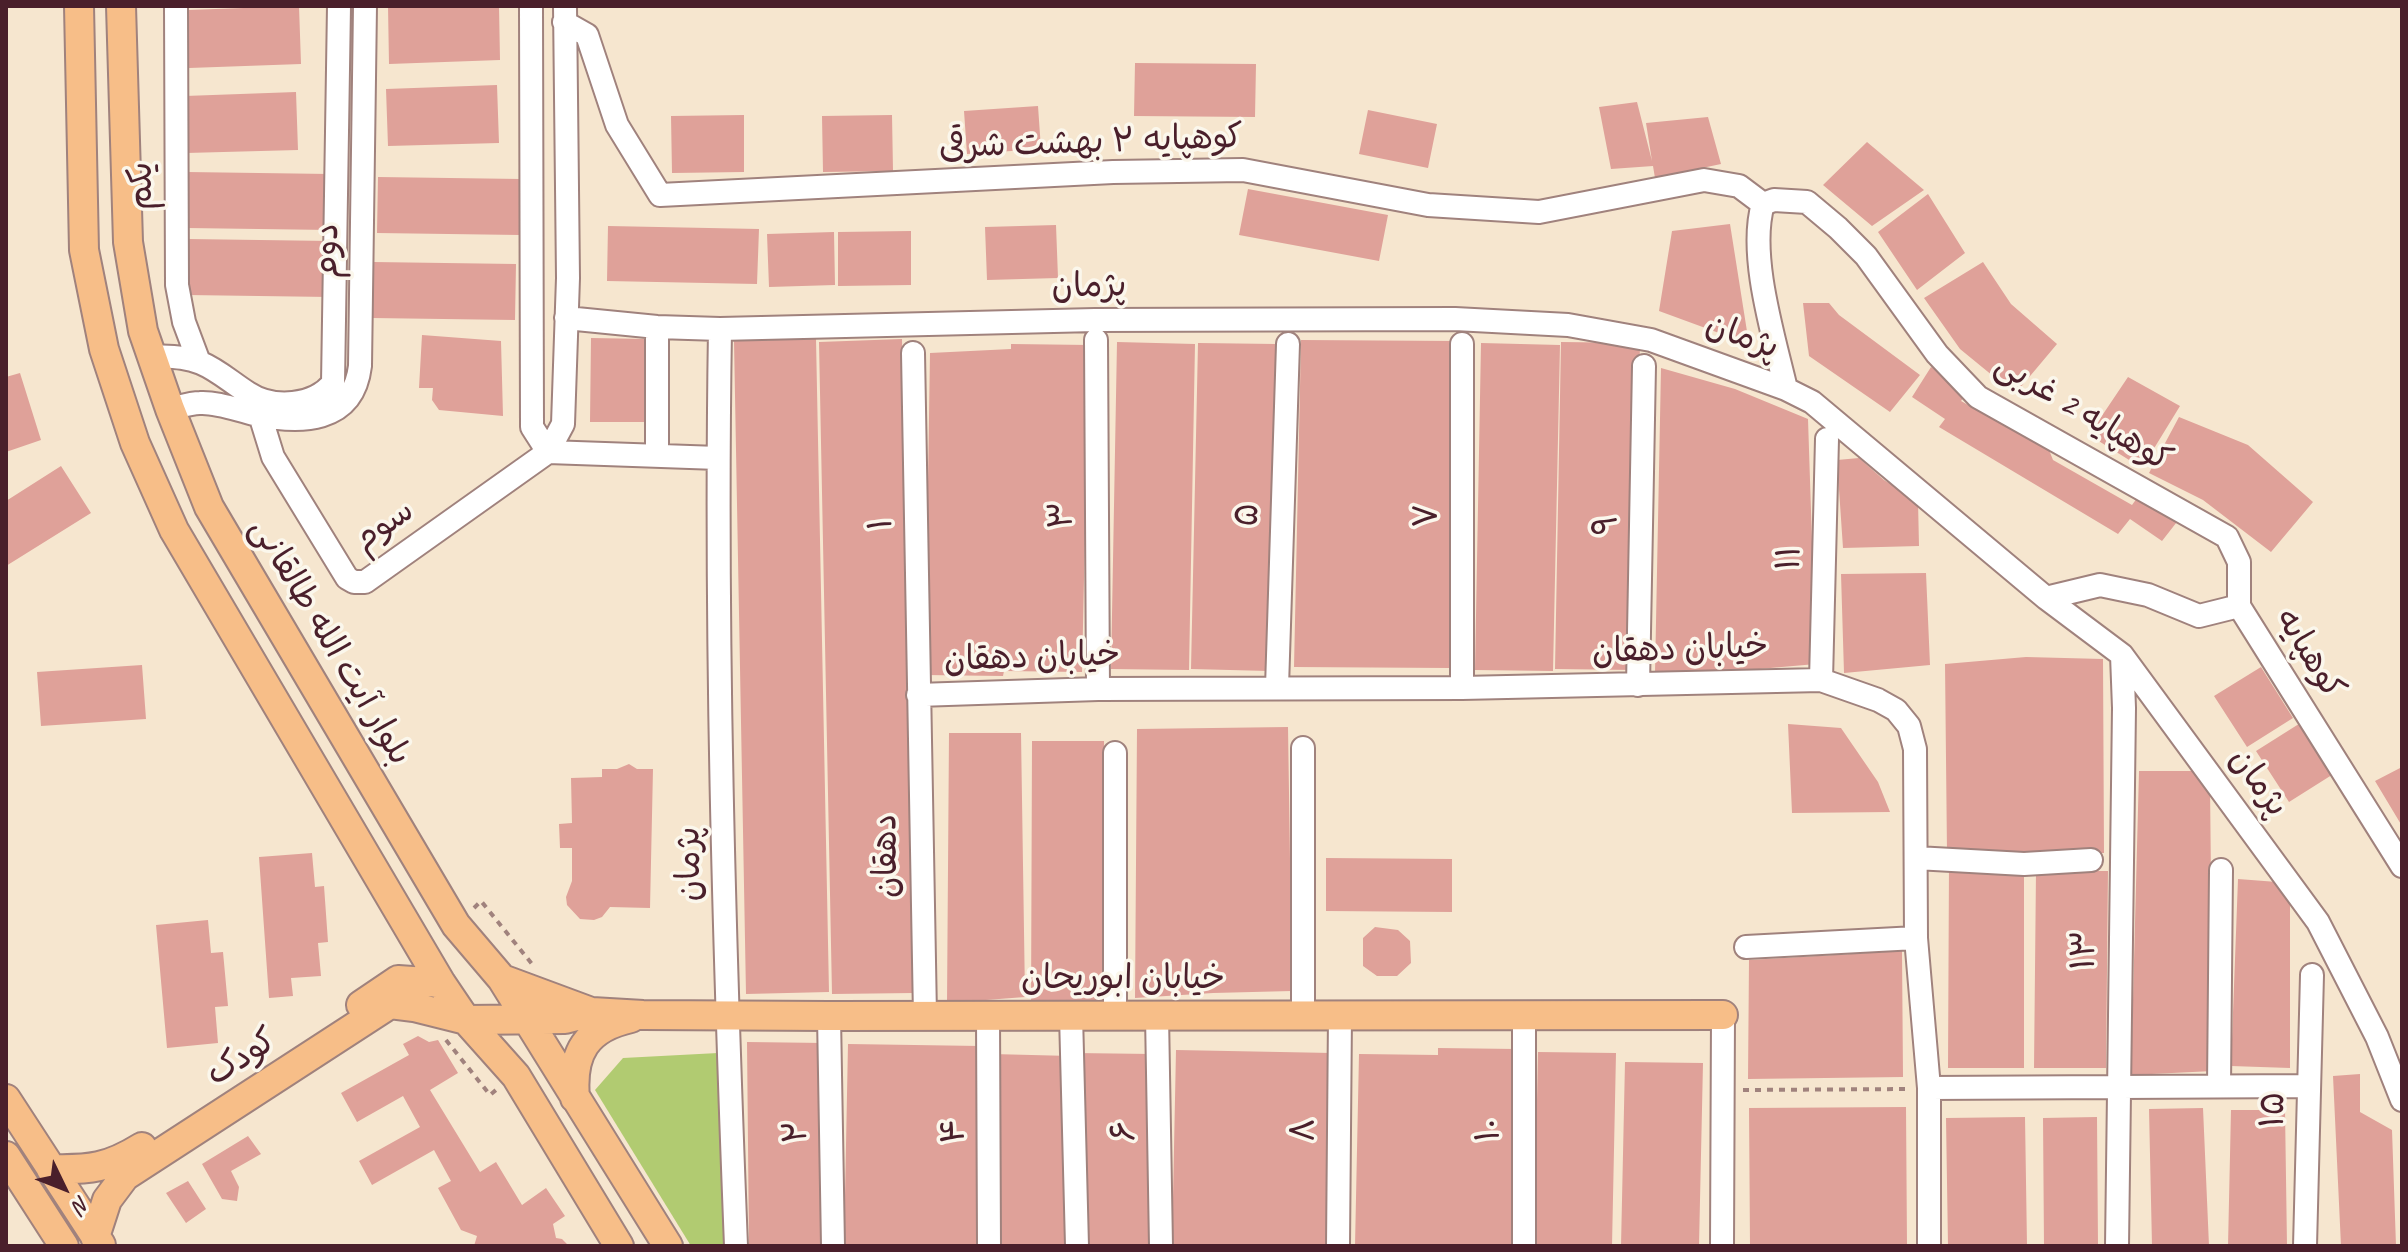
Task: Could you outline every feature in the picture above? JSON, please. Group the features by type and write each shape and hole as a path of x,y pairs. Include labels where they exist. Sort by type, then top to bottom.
{"main road":[{"path":"79,6 84,250 104,349 135,443 174,530 438,978 466,1020 516,1076 619,1246"},
{"name":"بلوار آیت الله طالقانی","path":"121,6 128,242 143,331 209,507 456,925 493,969 668,1246"},
{"path":"438,978 443,960 460,950 468,950 493,969 592,1012"},
{"name":"کودک","path":"51,1169 87,1170 119,1161 398,980 438,978"},
{"name":"کودک","path":"98,1241 107,1200 125,1176 390,1004 466,1020 525,1020"},
{"name":"خیابان ابوریحان","path":"525,1020 565,1019 592,1012 829,1016 1717,1015"},
{"path":"575,1098 574,1068 585,1044 608,1023 643,1015"},
{"path":"6,1099 98,1241"},
{"path":"6,1156 64,1246"}],"street":[{"name":"یکم","path":"176,6 177,285 184,322 199,362"},
{"name":"دوم","path":"339,6 342,389 359,380 360,366 365,6"},
{"path":"531,6 532,427 548,452"},
{"path":"548,452 563,424 568,278 565,14"},
{"name":"کوهپایه ۲ بهشت شرقی","path":"565,14 587,35 617,125 660,195 1113,172 1243,170 1428,205 1539,212 1704,180 1739,186 1763,204"},
{"name":"کوهپایه 2 غربی","path":"1763,204 1774,200 1807,202 1838,228 1866,256 1937,354 1978,397 2227,537 2239,562 2239,606"},
{"path":"1763,204 1758,222 1764,295 1786,389"},
{"name":"پژمان","path":"566,318 657,327 720,329 1080,321 1455,319 1568,325 1651,340 1786,389 1812,402 2046,598 2122,655 2318,922 2377,1037 2402,1100"},
{"path":"657,327 657,455"},
{"name":"پژمان","path":"720,329 718,458 727,1015 736,1246"},
{"name":"۳","path":"1096,340 1098,689"},
{"name":"۵","path":"1277,687 1288,344"},
{"name":"۷","path":"1462,344 1462,688"},
{"name":"۱","path":"913,353 918,695"},
{"path":"152,356 199,362 255,405"},
{"name":"۹","path":"1638,685 1644,366"},
{"path":"170,409 199,403 302,403 342,389"},
{"name":"سوم","path":"255,405 273,457 347,578 354,582 365,582 548,452"},
{"name":"۱۱","path":"1821,680 1827,439"},
{"path":"548,452 718,458"},
{"name":"کوهپایه","path":"2046,598 2100,585 2148,595 2199,616 2239,606 2402,866"},
{"name":"۱۳","path":"2117,1246 2124,708 2122,655"},
{"name":"خیابان دهقان","path":"918,695 1098,689 1462,688 1821,680 1878,700 1896,710 1909,726 1915,749 1916,938 1929,1088 1929,1246"},
{"name":"دهقان","path":"918,695 925,1016"},
{"path":"1303,748 1303,1015"},
{"path":"1115,753 1115,1015"},
{"path":"1916,858 2024,864 2091,860"},
{"path":"2219,1086 2221,870"},
{"path":"1746,947 1916,938"},
{"name":"۱۵","path":"2305,1246 2312,975"},
{"path":"1071,1015 1077,1246"},
{"name":"۶","path":"1157,1015 1161,1246"},
{"name":"۸","path":"1338,1246 1340,1015"},
{"name":"۱۰","path":"1524,1015 1524,1246"},
{"path":"1717,1015 1722,1090 1722,1246"},
{"path":"1707,1246 1717,1015"},
{"name":"۲","path":"829,1016 833,1246"},
{"name":"۴","path":"988,1016 989,1246"},
{"path":"1929,1088 2309,1086"}],"path":[{"path":"1722,1090 1929,1088"}],"green space":[{"path":"718,1053 731,1246 691,1246 595,1090 623,1058"}],"building":[{"path":"299,6 301,64 189,68 188,10"},
{"path":"388,6 499,6 500,60 389,64"},
{"path":"1135,63 1256,64 1255,117 1134,116"},
{"path":"497,85 499,143 388,146 386,89"},
{"path":"296,92 298,150 186,153 185,96"},
{"path":"1637,102 1652,161 1646,123 1708,117 1721,164 1655,178 1653,166 1611,169 1599,107"},
{"path":"1038,106 1041,149 967,154 964,111"},
{"path":"1368,110 1437,124 1428,168 1359,154"},
{"path":"744,115 744,172 672,173 671,116"},
{"path":"892,115 893,171 823,172 822,116"},
{"path":"1867,142 1924,190 1872,226 1823,185"},
{"path":"187,172 330,174 330,230 187,228"},
{"path":"378,177 521,179 520,235 377,233"},
{"path":"1248,189 1388,215 1379,261 1239,235"},
{"path":"1928,194 1965,253 1917,290 1878,232"},
{"path":"1730,224 1749,344 1659,311 1672,231"},
{"path":"1056,225 1058,278 987,280 985,227"},
{"path":"608,226 759,229 757,284 607,281"},
{"path":"911,231 911,285 838,286 838,232"},
{"path":"834,232 835,285 769,287 767,234"},
{"path":"188,239 331,241 330,297 187,295"},
{"path":"373,262 516,264 515,320 372,318"},
{"path":"1983,262 2011,304 2057,344 2015,394 1960,349 1924,298"},
{"path":"1803,303 1829,303 1839,315 1920,375 1890,412 1809,356"},
{"path":"422,335 501,341 503,416 439,410 432,400 433,388 419,388"},
{"path":"591,338 648,339 647,422 590,422"},
{"path":"816,339 829,992 746,994 734,341"},
{"path":"902,339 914,993 832,994 819,342"},
{"path":"1301,340 1456,341 1450,668 1294,667"},
{"path":"1117,342 1195,344 1189,670 1111,669"},
{"path":"1561,342 1640,343 1633,670 1555,669"},
{"path":"1198,343 1276,344 1269,671 1191,669"},
{"path":"1481,343 1560,345 1553,671 1475,670"},
{"path":"1011,344 1089,345 1082,672 1004,671 1003,676 925,675 930,353 1011,349"},
{"path":"1931,367 1971,388 1961,401 2049,450 2053,460 2132,505 2140,494 2180,518 2162,541 2130,519 2118,534 1939,427 1945,419 1912,397"},
{"path":"1661,368 1735,389 1808,419 1816,664 1736,671 1655,673"},
{"path":"20,373 41,440 6,452 6,377"},
{"path":"2128,377 2180,406 2142,468 2089,435"},
{"path":"2179,417 2248,445 2313,502 2271,552 2203,500 2149,473"},
{"path":"1859,458 1884,480 1918,501 1919,546 1843,548 1837,460"},
{"path":"61,466 91,513 6,566 6,501"},
{"path":"1926,573 1930,665 1844,673 1841,574"},
{"path":"2026,657 2103,659 2104,853 1947,853 1945,664"},
{"path":"142,665 146,719 41,726 37,672"},
{"path":"2261,667 2293,718 2247,747 2214,696"},
{"path":"2302,722 2335,773 2289,802 2256,751"},
{"path":"1788,724 1841,728 1878,782 1890,812 1792,813"},
{"path":"1288,727 1292,991 1135,998 1137,729"},
{"path":"949,733 1021,733 1025,997 947,1003"},
{"path":"1032,741 1104,741 1109,1005 1031,1011"},
{"path":"629,764 637,769 653,769 650,908 610,907 602,917 580,919 567,905 566,897 572,881 572,848 560,848 559,824 572,823 571,778 602,777 602,769 617,769"},
{"path":"2402,767 2402,826 2375,781"},
{"path":"2139,771 2193,771 2210,785 2213,1071 2131,1075"},
{"path":"312,853 315,887 324,886 328,942 318,943 321,976 291,978 293,996 269,998 259,857"},
{"path":"1326,858 1452,859 1452,912 1326,911"},
{"path":"1949,864 2024,864 2024,1068 1948,1068"},
{"path":"2036,871 2108,871 2106,1068 2034,1068"},
{"path":"2238,879 2290,883 2290,1068 2231,1066"},
{"path":"208,920 211,953 223,952 228,1006 215,1007 218,1043 167,1048 156,925"},
{"path":"1375,927 1398,930 1410,941 1411,963 1397,976 1377,976 1363,966 1363,938"},
{"path":"1902,951 1903,1077 1748,1079 1749,960"},
{"path":"418,1036 429,1042 438,1040 458,1073 430,1090 480,1172 496,1162 522,1205 546,1188 565,1216 553,1224 556,1238 569,1246 474,1246 477,1236 461,1230 438,1188 451,1181 434,1150 372,1185 359,1161 420,1127 403,1096 357,1122 341,1093 409,1055 403,1044"},
{"path":"747,1042 825,1043 825,1246 749,1246"},
{"path":"848,1044 980,1046 976,1246 844,1246"},
{"path":"1438,1048 1516,1049 1512,1246 1355,1246 1359,1054 1438,1055"},
{"path":"1176,1050 1332,1053 1328,1246 1172,1246"},
{"path":"1538,1052 1616,1053 1612,1246 1534,1246"},
{"path":"1074,1053 1153,1054 1149,1246 1070,1246"},
{"path":"992,1054 1071,1056 1067,1246 989,1246"},
{"path":"1625,1062 1703,1063 1699,1246 1621,1246"},
{"path":"2360,1074 2360,1112 2392,1130 2396,1246 2341,1246 2333,1076"},
{"path":"1906,1107 1907,1246 1750,1246 1749,1108"},
{"path":"2203,1108 2209,1246 2152,1246 2149,1109"},
{"path":"2231,1110 2285,1110 2287,1246 2228,1246"},
{"path":"2025,1117 2027,1246 1948,1246 1946,1118"},
{"path":"2097,1117 2098,1246 2044,1246 2043,1118"},
{"path":"248,1136 261,1154 231,1171 239,1187 237,1201 222,1199 202,1164"},
{"path":"188,1181 206,1209 186,1223 166,1193"}]}
